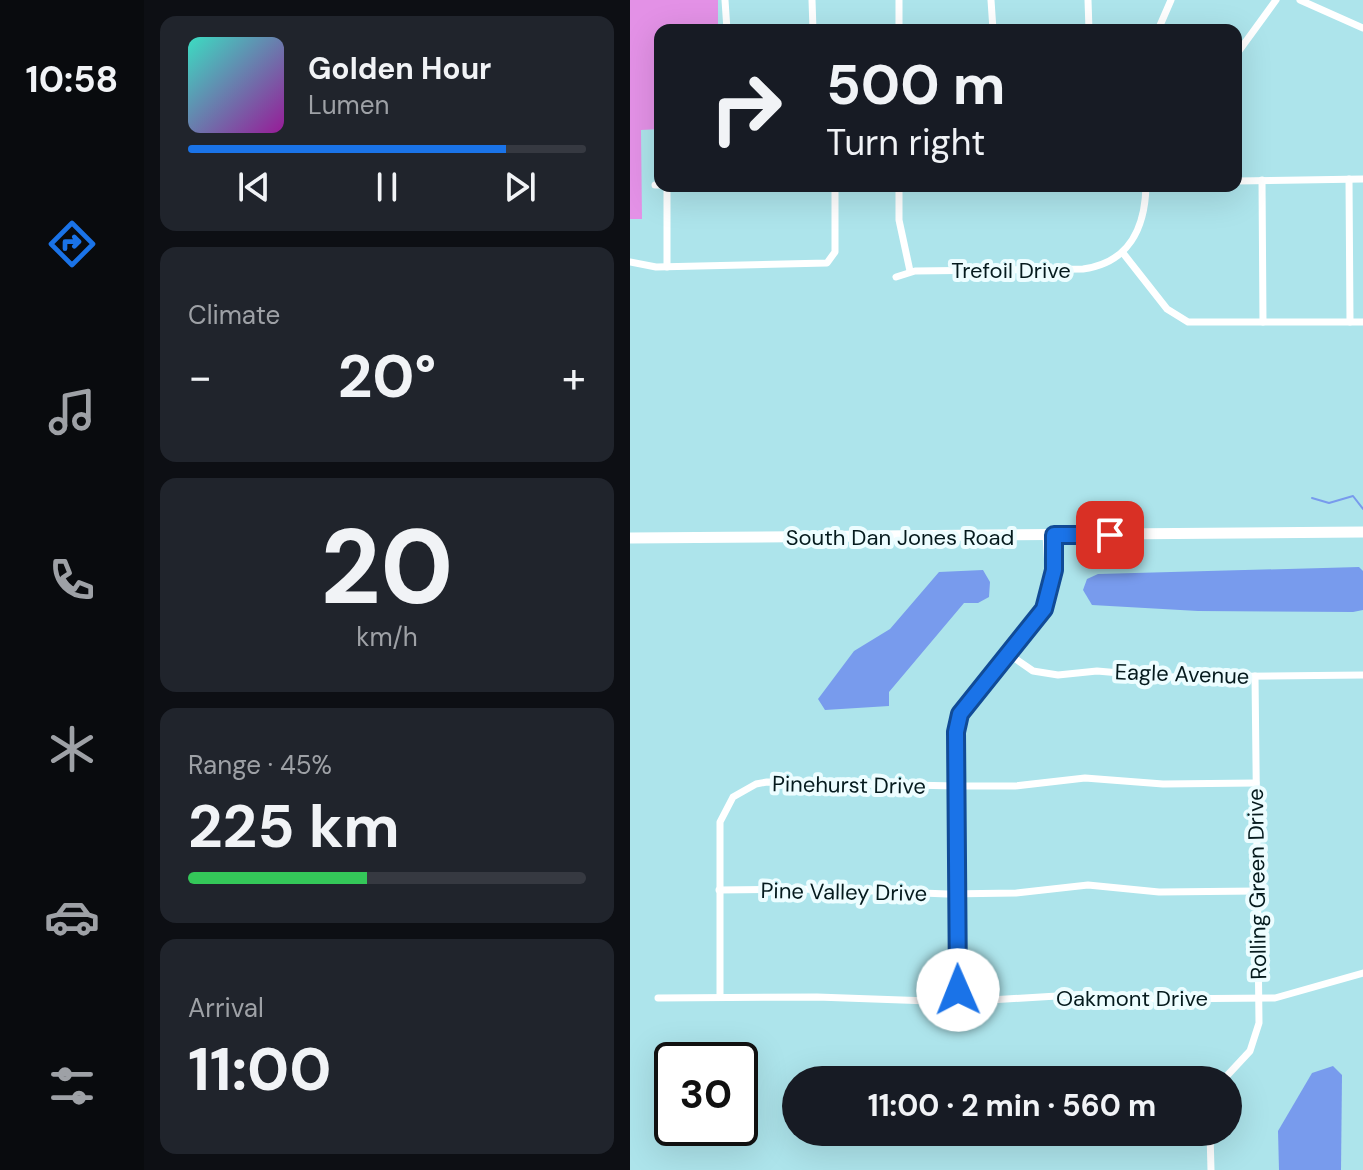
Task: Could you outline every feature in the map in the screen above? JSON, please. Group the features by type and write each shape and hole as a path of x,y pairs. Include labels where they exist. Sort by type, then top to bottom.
{"main road":[{"name":"South Dan Jones Road","path":"630,538 1363,532"}],"street":[{"path":"725,0 727,24"},
{"path":"812,0 813,24"},
{"path":"899,0 899,24"},
{"path":"991,0 993,24"},
{"path":"1088,0 1089,24"},
{"path":"1161,24 1171,0"},
{"path":"1242,47 1276,0"},
{"path":"1300,0 1363,28"},
{"path":"1349,179 1350,322"},
{"path":"1242,181 1363,179"},
{"path":"1262,180 1263,322"},
{"path":"667,192 667,267"},
{"path":"630,262 667,267 822,264 832,260 835,192"},
{"path":"899,192 899,220 910,271"},
{"path":"1145,192 1143,220 1123,253 1167,309 1180,319 1363,322"},
{"name":"Trefoil Drive","path":"896,277 910,271 1083,269 1100,266 1123,253"},
{"path":"958,1002 956,732 960,714 1039,616 1050,591 1050,535"},
{"name":"Eagle Avenue","path":"1007,653 1033,671 1046,674 1097,671 1166,677 1363,675"},
{"name":"Rolling Green Drive","path":"1235,1066 1255,1042 1258,998 1255,676"},
{"name":"Pinehurst Drive","path":"719,890 720,822 733,797 756,784 1015,786 1085,778 1163,784 1256,783"},
{"name":"Pine Valley Drive","path":"719,890 957,894 1016,893 1088,885 1159,892 1257,891"},
{"path":"719,890 720,997"},
{"name":"Oakmont Drive","path":"658,998 958,1002 1090,994 1152,999 1258,998 1293,995 1363,973"},
{"path":"1210,1146 1211,1170"}],"shaded area":[{"path":"630,0 718,0 718,24 654,24 654,129 641,130 642,219 630,219"}],"water":[{"path":"1359,567 1363,571 1363,610 1353,612 1198,611 1092,605 1083,590 1087,579 1098,574"},
{"path":"983,570 990,582 989,597 978,603 964,603 889,692 889,706 825,710 818,699 854,651 890,629 939,572"},
{"path":"1333,1066 1342,1075 1341,1170 1279,1170 1278,1131 1312,1073"}],"waterway":[{"path":"1312,498 1329,503 1353,496 1363,509"}],"route":[{"path":"958,990 956,732 960,714 969,698 1044,609 1054,570 1054,535 1110,535"}]}
